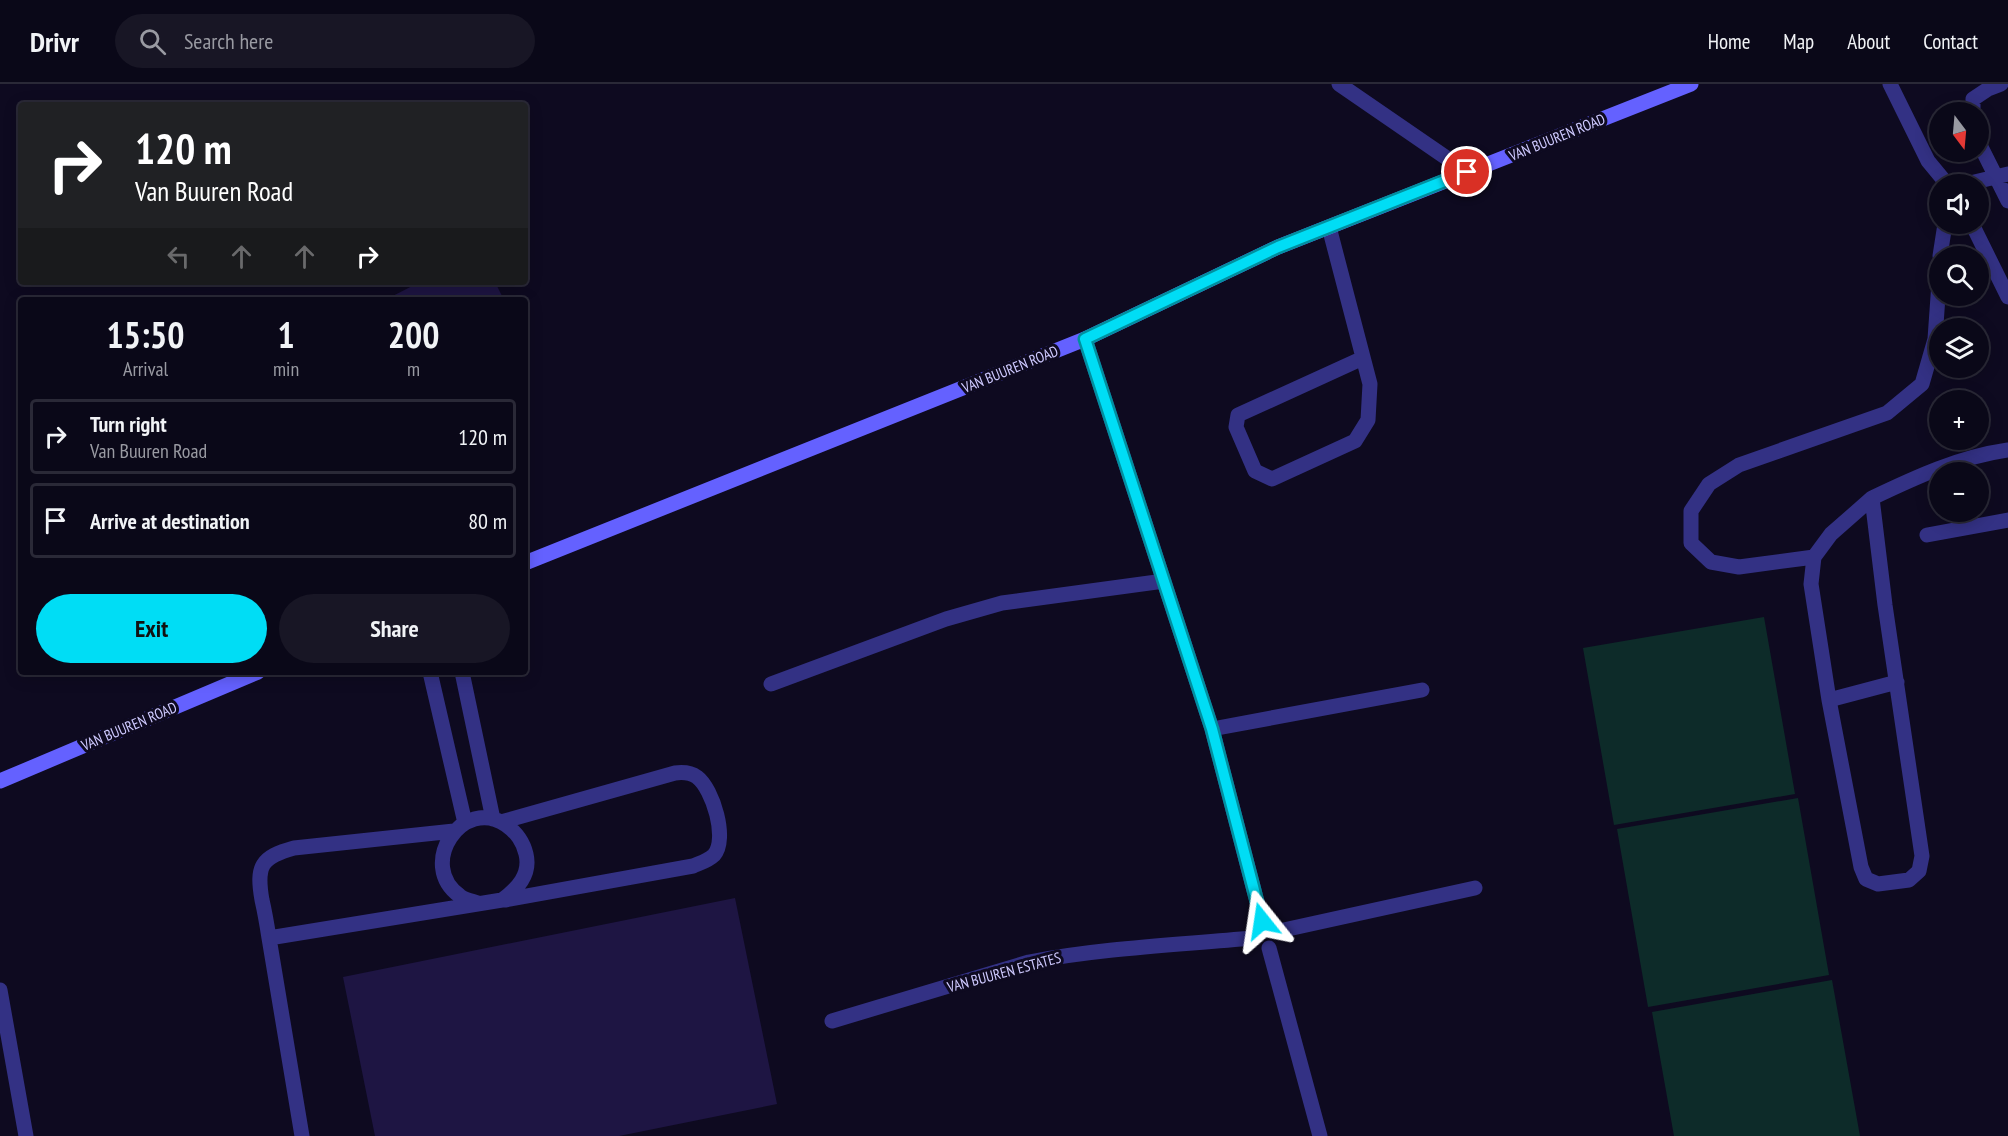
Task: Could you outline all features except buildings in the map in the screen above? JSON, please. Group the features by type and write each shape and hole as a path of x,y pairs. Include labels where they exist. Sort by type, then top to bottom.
{"main road":[{"name":"VAN BUUREN ROAD","path":"528,562 1085,339 1278,247 1691,84"},
{"name":"VAN BUUREN ROAD","path":"0,781 251,675"}],"street":[{"path":"1339,84 1467,172"},
{"path":"1890,84 1928,161 1939,174"},
{"path":"1973,102 1973,99 1988,89 2001,84"},
{"path":"1989,158 2001,176 2008,201"},
{"path":"1329,227 1370,384 1368,420 1355,441 1272,478 1255,471 1236,428 1238,415 1363,358"},
{"path":"1977,234 2008,297"},
{"path":"1814,557 1739,567 1711,562 1692,543 1691,511 1709,484 1739,465 1887,413 1922,384 1935,339 1937,306"},
{"path":"1085,339 1212,729 1262,921"},
{"path":"1872,498 1922,856 1919,870 1909,880 1878,884 1866,879 1861,867 1811,584 1814,557 1831,534 1872,498 1915,477 1978,455 2008,450"},
{"path":"1927,535 2008,520"},
{"path":"771,684 946,619 1002,603 1164,581"},
{"path":"302,1136 259,881 260,869 266,860 276,853 294,848 460,827 479,819 497,820 675,773 687,772 698,777 714,803 720,840 713,855 693,866 490,904 460,897 448,883 442,866 444,847 460,827 431,675"},
{"path":"463,675 497,820 515,831 524,845 528,861 524,877 515,891 502,900"},
{"path":"1830,700 1897,682"},
{"path":"1212,729 1422,690"},
{"path":"1279,931 1475,888"},
{"path":"269,938 478,903"},
{"path":"1262,921 1269,921 1276,925 1279,931 1280,938 1269,948 1255,945 1252,938 1252,930 1262,921"},
{"name":"VAN BUUREN ESTATES","path":"832,1021 1029,962 1071,955 1252,938"},
{"path":"1269,948 1320,1136"},
{"path":"0,990 26,1136"}],"green space":[{"path":"1764,617 1795,794 1614,825 1583,648"},
{"path":"1798,798 1829,975 1648,1007 1617,829"},
{"path":"1832,980 1860,1136 1674,1136 1652,1012"}],"route":[{"path":"1262,921 1212,729 1085,339 1278,247 1467,172"}]}
